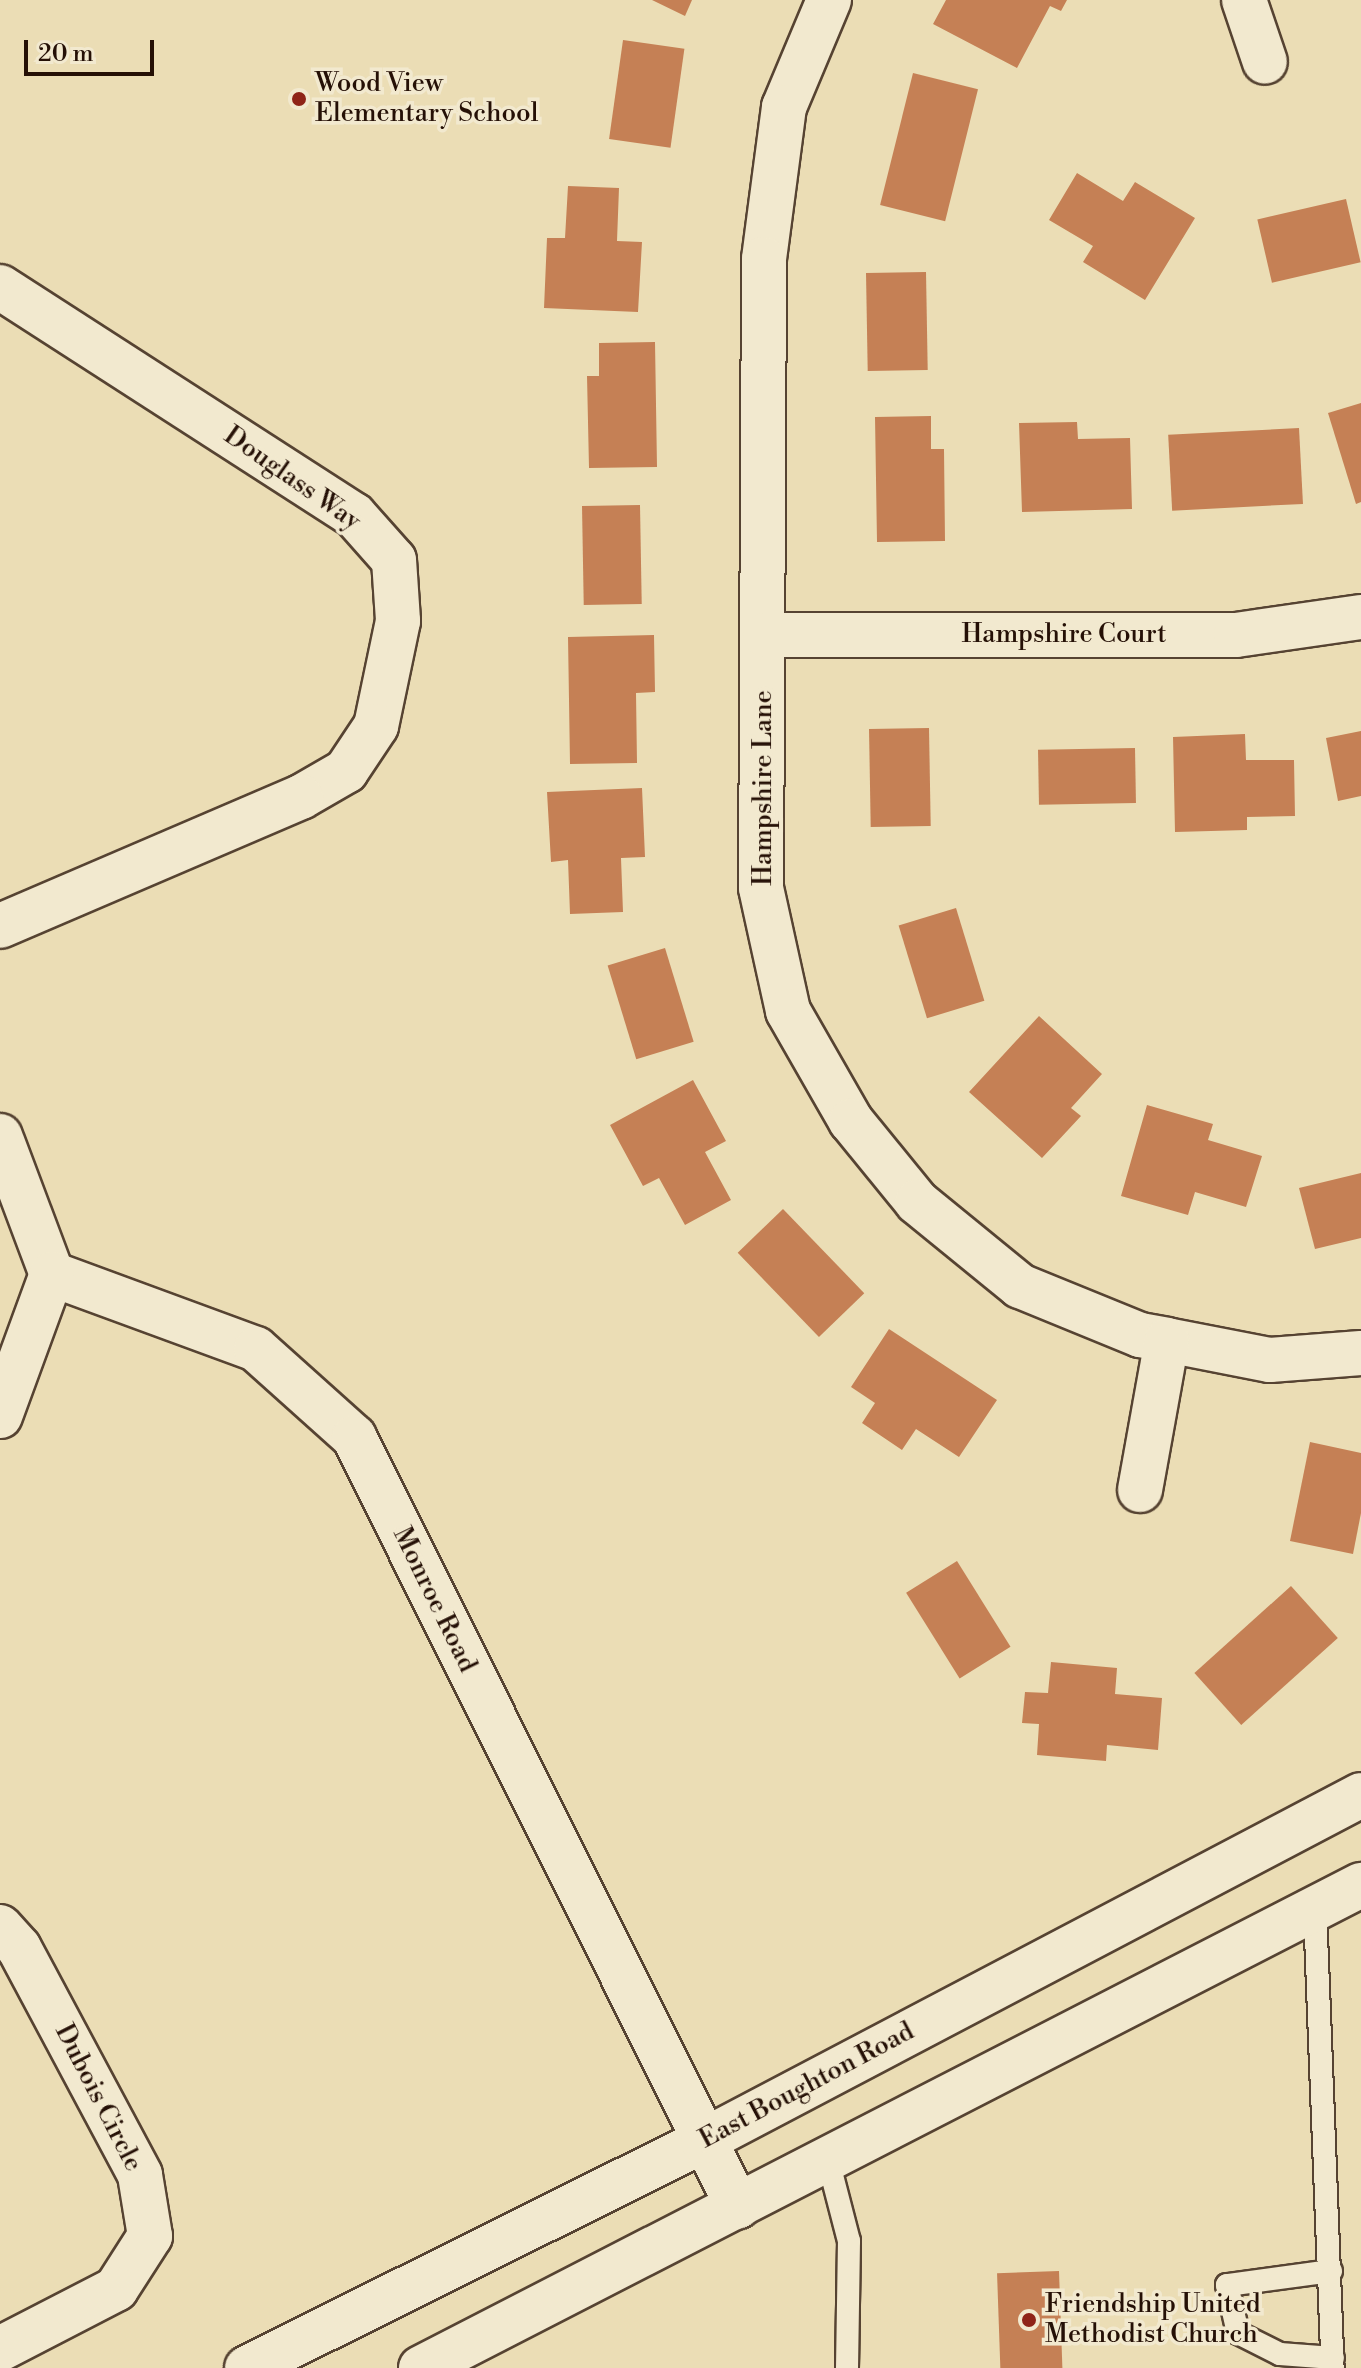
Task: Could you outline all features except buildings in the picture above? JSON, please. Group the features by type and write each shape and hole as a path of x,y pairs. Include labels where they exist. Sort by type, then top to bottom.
{"street":[{"name":"Hampshire Lane","path":"829,0 784,107 769,202 764,259 765,635 761,888 788,1011 851,1121 917,1202 1020,1286 1140,1335 1270,1360 1361,1353"},
{"path":"1244,0 1265,62"},
{"name":"Douglass Way","path":"0,287 354,515 394,560 398,621 376,726 346,771 301,797 0,926"},
{"name":"Hampshire Court","path":"765,635 1236,635 1361,617"},
{"path":"0,1416 52,1274 2,1150"},
{"name":"Monroe Road","path":"52,1274 256,1349 354,1437 738,2207"},
{"path":"1140,1490 1167,1340"},
{"name":"East Boughton Road","path":"247,2368 703,2141 1361,1795"},
{"path":"421,2368 1361,1885"},
{"name":"Dubois Circle","path":"0,1927 19,1948 140,2175 150,2236 116,2289 0,2349"}],"lane":[{"path":"1315,1909 1331,2271 1333,2363 1280,2354 1238,2333 1227,2285 1331,2271"},
{"path":"828,2160 849,2241 847,2368"}],"place":[{"name":"Wood View Elementary School","path":"299,99"},
{"name":"Friendship United Methodist Church","path":"1029,2320"}]}
